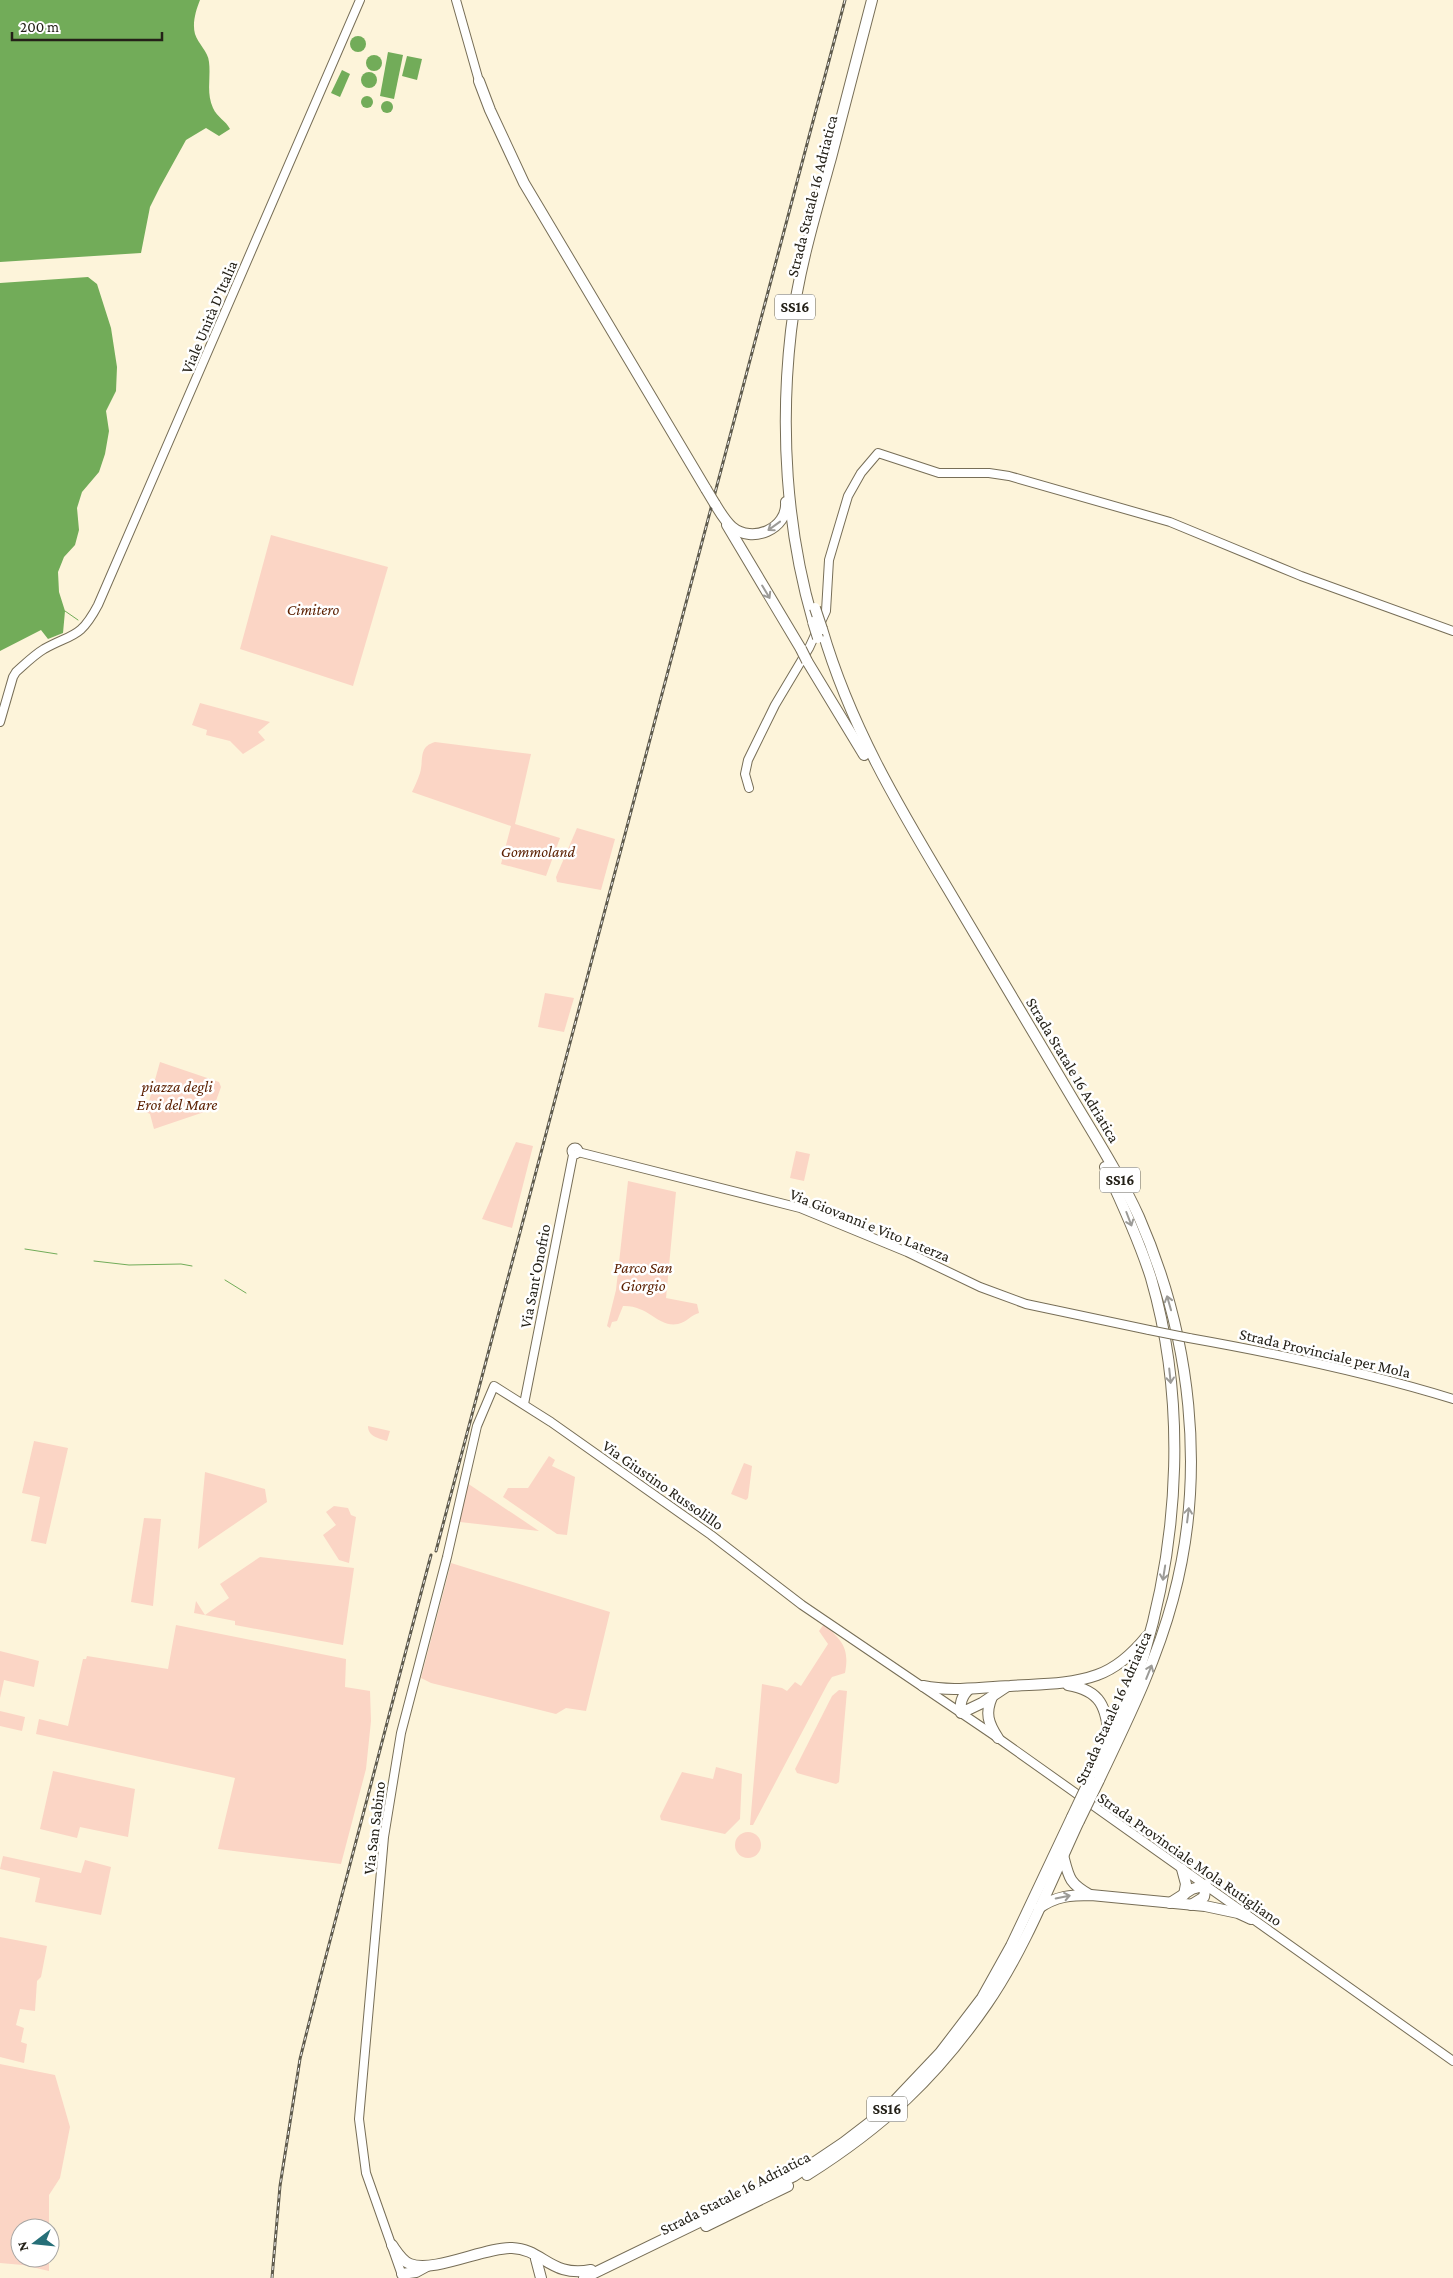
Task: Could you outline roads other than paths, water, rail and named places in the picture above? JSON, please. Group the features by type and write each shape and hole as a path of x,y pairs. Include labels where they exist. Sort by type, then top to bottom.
{"highway":[{"name":"Strada Statale 16 Adriatica","path":"584,2278 794,2176 843,2143 886,2110 940,2053 982,1998 1011,1946 1155,1658 1169,1614 1178,1575 1190,1500 1190,1422 1177,1333 1162,1278 1131,1202 878,771 841,687 820,633 813,621 804,584 794,526 787,462 786,387 791,331 802,265 872,0"},
{"name":"Strada Statale 16 Adriatica","path":"879,0 817,232 802,304 796,350 792,408 794,477 800,530 820,610 820,633 836,693 864,755 908,834 1105,1166 1129,1217 1151,1278 1167,1349 1172,1403 1174,1451 1167,1553 1151,1631 1133,1687 1110,1739 1095,1780"},
{"path":"479,81 490,110 524,183 801,649 804,662 864,755"},
{"path":"715,504 732,527 750,535 763,533 773,528 782,520 787,510 782,442 786,413"},
{"path":"923,1686 941,1690 969,1689 1062,1683 1096,1676 1120,1663 1140,1645 1151,1631"},
{"path":"1062,1683 1084,1688 1096,1696 1104,1711 1110,1739"},
{"path":"969,1689 964,1694 960,1703 961,1713 1007,1686"},
{"path":"992,1696 987,1708 987,1717 998,1738"},
{"name":"Strada Statale 16 Adriatica","path":"597,2278 798,2181 850,2148 893,2114 946,2059 988,2003 1038,1909 1063,1855 1075,1819"},
{"path":"1063,1855 1073,1884 1091,1895"},
{"path":"1182,1869 1186,1884 1184,1895"},
{"path":"1169,1903 1199,1886 1206,1885 1204,1897 1190,1906"},
{"path":"1038,1909 1056,1898 1091,1895 1222,1909 1251,1919"},
{"path":"403,2276 428,2265 511,2247 527,2250 556,2272 580,2274 652,2241 670,2236"},
{"path":"392,2245 414,2272"},
{"path":"536,2258 541,2278"}],"street":[{"name":"Viale Unità D'Italia","path":"0,722 16,672 44,649 72,637 83,628 91,618 110,580 145,494 188,400 360,0"},
{"path":"456,0 479,81"},
{"path":"748,788 745,774 748,760 771,714 804,662 820,610 829,560 848,496 861,473 878,453 939,473 988,473 1009,476 1170,522 1301,576 1453,631"},
{"name":"Via Giovanni e Vito Laterza","path":"576,1154 800,1208 907,1252 980,1287 1026,1304 1189,1338"},
{"name":"Via Sant'Onofrio","path":"524,1404 576,1154"},
{"name":"Strada Provinciale per Mola","path":"1189,1338 1285,1354 1377,1376 1453,1399"},
{"name":"Via Giustino Russolillo","path":"494,1386 524,1404 711,1535 812,1611"},
{"name":"Via San Sabino","path":"403,2276 366,2173 362,2156 359,2118 384,1837 401,1733 447,1557 477,1426 494,1386"},
{"name":"Strada Provinciale Mola Rutigliano","path":"812,1611 998,1738 1453,2061"}],"waterway":[{"path":"65,611 78,620"},
{"path":"25,1249 57,1254"},
{"path":"94,1261 129,1265 181,1264 192,1266"},
{"path":"225,1280 246,1293"}],"railway":[{"path":"436,1551 845,0"},
{"path":"272,2278 280,2186 300,2059 431,1555"}],"park label":[{"name":"Cimitero","path":"313,609"},
{"name":"Gommoland","path":"538,851"},
{"name":"piazza degli Eroi del Mare","path":"177,1095"},
{"name":"Parco San Giorgio","path":"643,1276"}]}
